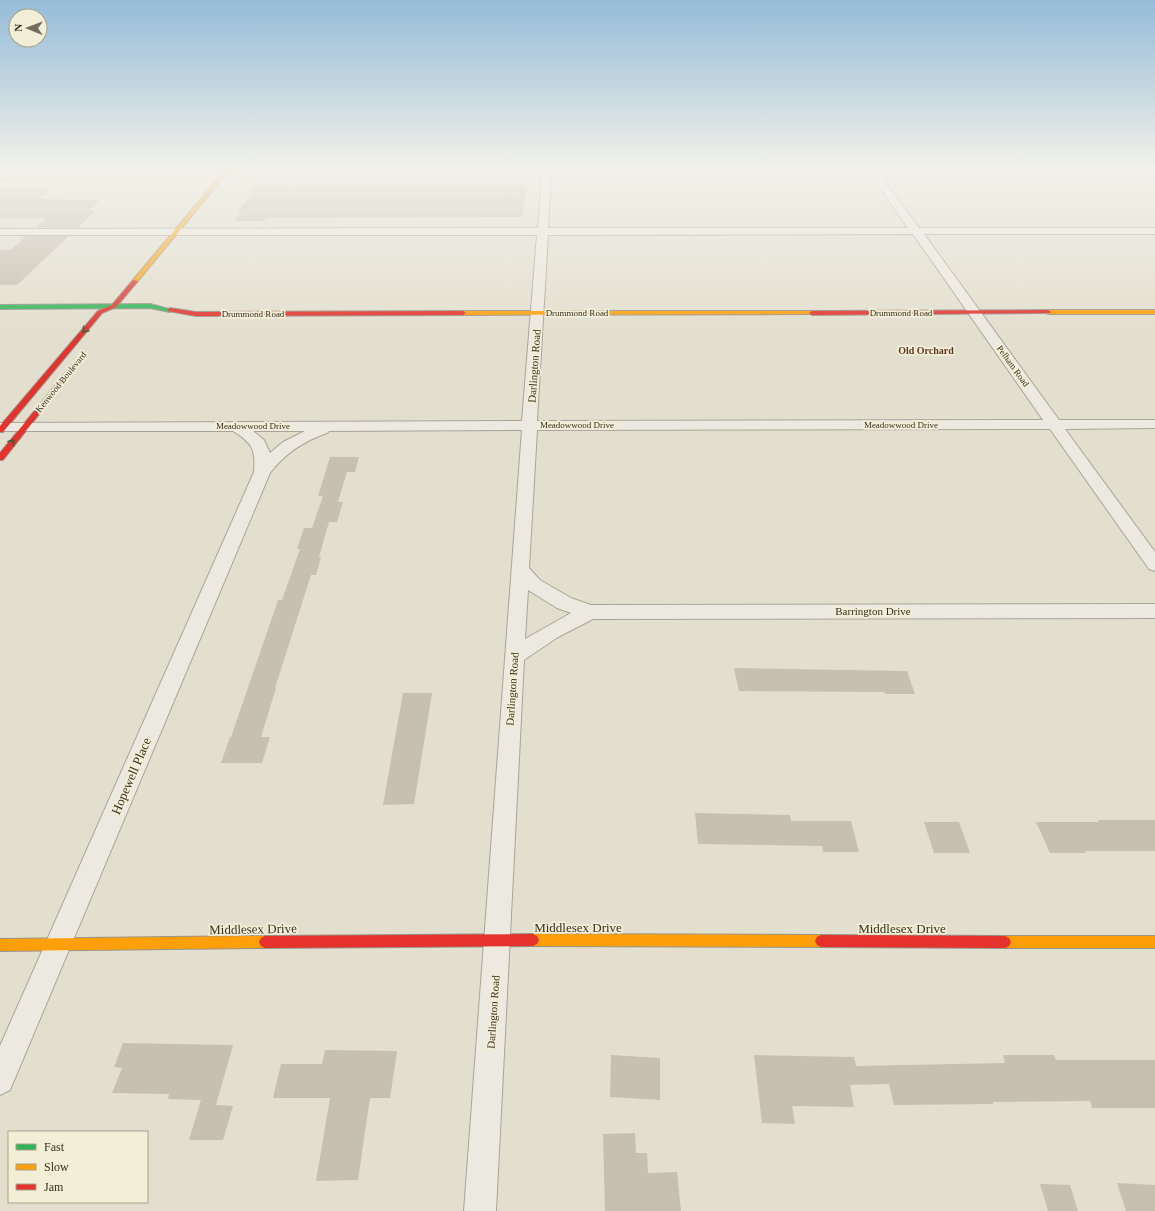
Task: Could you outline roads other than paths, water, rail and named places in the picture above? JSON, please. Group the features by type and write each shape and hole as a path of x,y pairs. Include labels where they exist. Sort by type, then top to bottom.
{"street":[{"name":"Kenwood Boulevard","path":"1,428 100,312 115,310 181,224"},
{"name":"Darlington Road","path":"480,1211 514,657 544,224"},
{"name":"Pelham Road","path":"911,224 1155,565"},
{"path":"0,232 1155,231"},
{"name":"Drummond Road","path":"0,307 115,310 150,306 196,314 1155,312"},
{"name":"Kenwood Boulevard","path":"0,458 82,356"},
{"name":"Meadowwood Drive","path":"1,428 1155,424"},
{"name":"Hopewell Place","path":"235,426 255,438 261,447 264,457 262,472"},
{"name":"Hopewell Place","path":"0,1080 262,472 273,458 286,447 318,431 335,426"},
{"name":"Barrington Drive","path":"521,571 533,585 558,599 591,612 1155,611"},
{"name":"Barrington Drive","path":"514,657 537,640 567,622 591,612"},
{"name":"Middlesex Drive","path":"0,945 497,940 1155,942"}],"district":[{"name":"Old Orchard","path":"926,350"}]}
